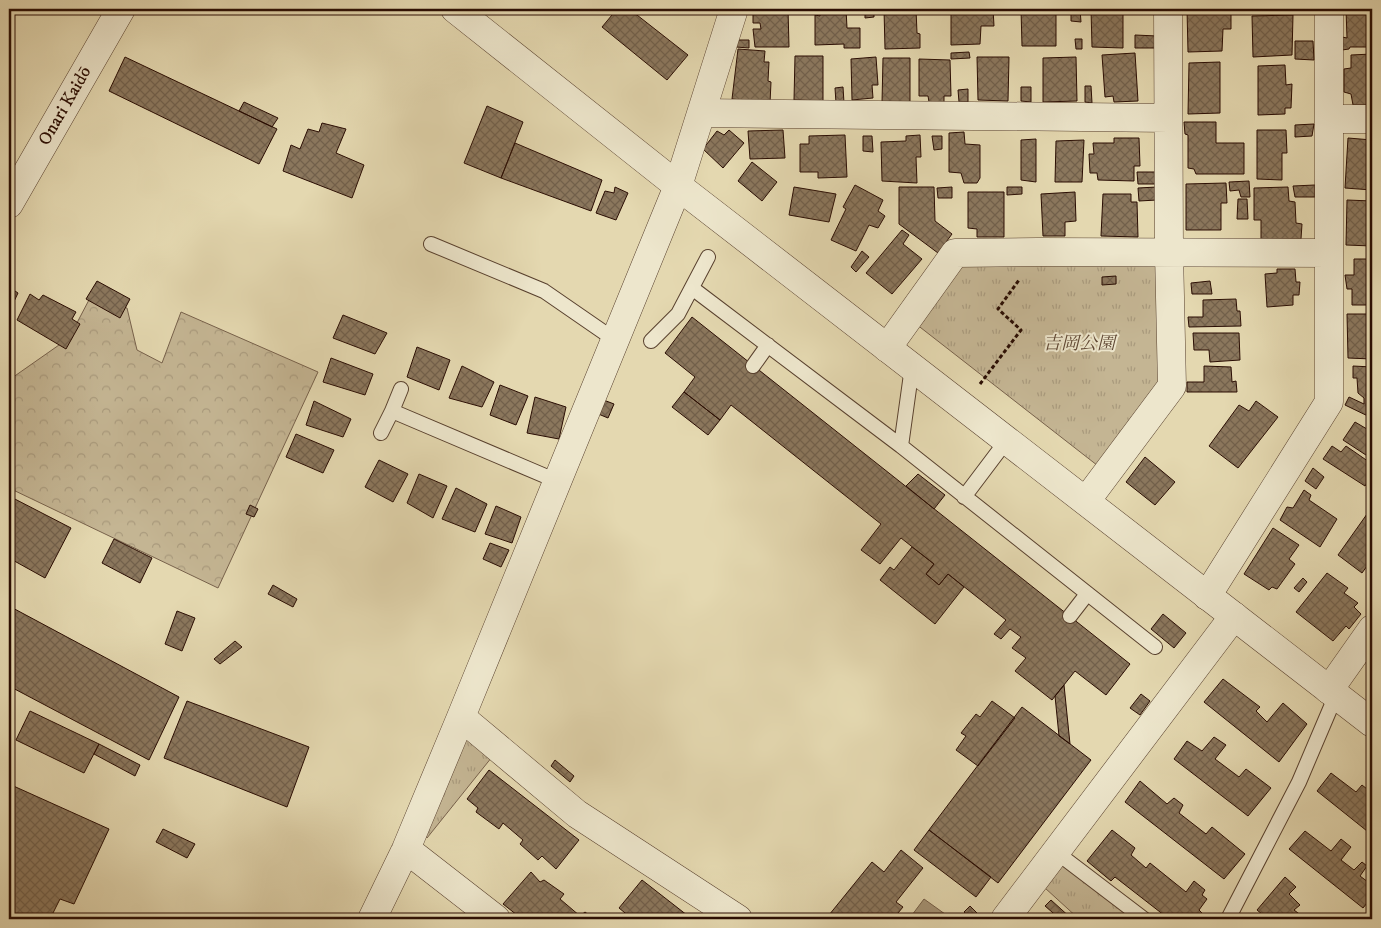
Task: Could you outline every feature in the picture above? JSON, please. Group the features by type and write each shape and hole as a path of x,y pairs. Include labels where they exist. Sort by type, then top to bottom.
{"street":[{"name":"Onari Kaidō","path":"9,204 121,9"},
{"path":"455,9 678,186 1372,723"},
{"path":"372,919 406,849 678,186 734,9"},
{"path":"1086,502 1172,386 1169,252 1168,9"},
{"path":"1208,596 1329,402 1329,9"},
{"path":"701,113 1168,118"},
{"path":"1329,119 1372,119"},
{"path":"887,348 955,253 1329,253"},
{"path":"1005,919 1234,616"},
{"path":"1333,693 1372,629"},
{"path":"461,717 577,814 738,919"},
{"path":"406,849 496,919"}],"lane":[{"path":"430,244 544,291 615,340"},
{"path":"651,341 678,314 708,257"},
{"path":"692,288 901,446 1155,647"},
{"path":"753,366 768,346"},
{"path":"901,446 912,367"},
{"path":"381,433 401,389"},
{"path":"392,411 557,481"},
{"path":"964,497 1007,440"},
{"path":"1070,616 1087,594"},
{"path":"1228,919 1299,782 1333,693"},
{"path":"1056,852 1144,919"}],"path":[{"path":"963,406 1021,330 998,310 1038,252"}],"green space":[{"name":"吉岡公園","path":"963,260 1161,260 1165,388 1102,469 916,324"},
{"path":"90,298 127,308 137,350 162,363 181,312 318,372 218,588 9,488 9,380 69,338"},
{"path":"476,738 496,752 427,838 425,833 462,739"},
{"path":"1066,860 1137,919 1079,919 1045,888"}],"shaded area":[{"path":"924,899 952,919 909,919"}],"building":[{"path":"617,9 637,15 688,55 667,80 602,27"},
{"path":"788,9 789,47 755,47 753,29 761,29 760,23 753,23 753,10"},
{"path":"820,9 846,9 847,28 860,28 860,48 844,48 844,44 815,45 815,15 820,16"},
{"path":"865,9 874,9 874,17 865,18"},
{"path":"884,9 916,9 920,48 885,49"},
{"path":"951,9 993,9 994,26 981,26 980,44 951,45"},
{"path":"1021,9 1056,9 1056,46 1022,46"},
{"path":"1071,9 1080,9 1081,22 1071,21"},
{"path":"1091,9 1123,9 1123,48 1092,47"},
{"path":"1187,9 1231,9 1231,29 1223,29 1222,51 1188,52"},
{"path":"1346,9 1372,9 1372,47 1350,47 1349,49 1342,50 1342,37 1347,38"},
{"path":"1293,15 1292,55 1253,57 1252,16"},
{"path":"1135,35 1157,36 1157,48 1135,48"},
{"path":"1075,39 1082,39 1082,49 1076,49"},
{"path":"735,40 749,40 749,48 736,47"},
{"path":"1295,41 1313,41 1314,60 1295,59"},
{"path":"738,49 765,51 764,62 769,62 768,81 771,82 770,103 732,99"},
{"path":"969,52 970,58 951,59 951,53"},
{"path":"1135,53 1138,101 1114,102 1113,96 1105,97 1102,55"},
{"path":"1372,54 1372,105 1353,105 1351,94 1344,92 1344,69 1351,68 1351,55"},
{"path":"795,56 823,56 823,101 794,100"},
{"path":"125,57 277,129 259,164 109,91"},
{"path":"876,57 878,85 872,85 873,98 852,100 851,59"},
{"path":"977,57 1009,57 1008,101 978,100"},
{"path":"1076,57 1077,101 1043,102 1043,58"},
{"path":"883,58 910,58 910,103 882,103"},
{"path":"919,59 950,60 951,96 944,96 944,103 929,102 928,96 919,96"},
{"path":"1220,62 1220,113 1188,114 1189,63"},
{"path":"1285,65 1286,85 1292,84 1291,108 1285,108 1285,114 1258,115 1258,66"},
{"path":"1085,86 1091,86 1092,103 1085,102"},
{"path":"843,87 844,103 836,103 835,88"},
{"path":"1021,87 1031,87 1031,102 1021,101"},
{"path":"968,89 968,102 959,102 958,90"},
{"path":"244,102 278,118 272,127 239,111"},
{"path":"487,106 523,122 501,178 464,163"},
{"path":"1184,122 1216,122 1216,143 1244,143 1244,174 1196,174 1194,169 1188,168 1188,135 1185,134"},
{"path":"322,123 346,129 336,153 364,165 352,198 283,171 291,145 300,149 308,129 319,132"},
{"path":"1314,124 1312,136 1295,137 1295,125"},
{"path":"729,130 744,143 723,168 703,149 717,131 724,135"},
{"path":"783,130 785,158 750,159 748,131"},
{"path":"1257,130 1286,130 1287,153 1282,153 1282,180 1257,179"},
{"path":"964,132 965,144 980,145 980,178 977,183 964,183 961,173 949,172 949,133"},
{"path":"845,135 847,177 818,178 818,172 800,172 800,144 809,144 809,136"},
{"path":"920,135 921,157 916,157 917,183 882,181 881,142 906,141 906,136"},
{"path":"863,136 872,136 873,152 863,151"},
{"path":"932,136 942,136 942,149 934,150"},
{"path":"1114,138 1139,138 1140,166 1134,166 1134,181 1098,180 1097,173 1090,173 1089,154 1094,154 1093,143 1114,143"},
{"path":"1348,138 1372,140 1372,190 1345,188"},
{"path":"1036,139 1036,182 1021,180 1021,140"},
{"path":"1084,140 1082,182 1055,182 1056,141"},
{"path":"515,143 602,180 591,211 501,178"},
{"path":"752,162 777,182 762,201 738,181"},
{"path":"1137,172 1156,172 1156,184 1138,184"},
{"path":"1249,181 1250,197 1241,197 1239,190 1230,191 1229,182"},
{"path":"1226,183 1227,203 1221,203 1221,230 1186,230 1186,184"},
{"path":"855,185 883,200 878,211 885,216 878,228 869,225 856,251 831,240 846,209 843,207"},
{"path":"1315,185 1315,197 1295,197 1293,186"},
{"path":"615,187 628,193 616,220 596,213 605,191 614,193"},
{"path":"794,187 836,194 829,222 789,215"},
{"path":"899,187 934,187 935,221 952,234 938,253 899,224"},
{"path":"952,187 952,198 938,198 937,188"},
{"path":"1007,187 1022,187 1022,194 1007,195"},
{"path":"1157,187 1157,200 1139,201 1138,188"},
{"path":"1288,187 1289,201 1295,202 1296,223 1302,224 1301,239 1261,239 1261,220 1254,220 1254,188"},
{"path":"968,192 1004,192 1004,237 977,237 977,229 968,228"},
{"path":"1075,192 1076,221 1065,222 1065,236 1043,236 1041,194"},
{"path":"1103,194 1131,194 1131,202 1137,202 1138,237 1101,236"},
{"path":"1238,199 1247,199 1248,219 1237,219"},
{"path":"1347,200 1372,201 1372,246 1346,245"},
{"path":"902,230 909,235 903,244 922,259 892,294 866,273"},
{"path":"862,251 869,257 856,272 851,267"},
{"path":"1354,259 1372,259 1372,305 1352,305 1352,289 1347,289 1345,275 1354,275"},
{"path":"1277,269 1295,269 1296,282 1300,282 1299,295 1293,295 1293,305 1267,307 1265,274 1277,273"},
{"path":"1116,276 1116,284 1102,285 1102,277"},
{"path":"97,281 130,299 120,318 86,299"},
{"path":"1210,281 1212,294 1192,294 1191,283"},
{"path":"9,287 18,293 9,312"},
{"path":"30,294 39,300 43,295 76,312 72,319 80,324 66,349 17,320"},
{"path":"1236,299 1237,311 1240,311 1241,326 1189,327 1188,317 1203,317 1203,300"},
{"path":"1347,314 1372,314 1372,359 1348,358"},
{"path":"343,315 387,333 375,354 333,338"},
{"path":"692,317 1130,664 1106,695 1075,671 1052,700 1015,671 1026,658 1012,648 1021,637 1010,629 1001,639 994,634 1006,620 948,574 939,585 926,574 934,564 901,538 880,564 861,550 881,524 731,405 720,420 684,392 695,377 665,353"},
{"path":"1193,333 1239,333 1240,360 1210,362 1209,350 1194,350"},
{"path":"417,347 450,360 439,390 407,377"},
{"path":"331,358 373,374 365,395 323,382"},
{"path":"462,366 494,382 482,407 449,398"},
{"path":"1204,366 1231,367 1232,382 1236,381 1237,392 1187,392 1187,382 1204,382"},
{"path":"1353,366 1372,367 1372,418 1345,405 1349,397 1364,404 1364,398 1358,393 1357,378 1353,378"},
{"path":"500,385 528,396 516,425 490,415"},
{"path":"684,392 720,420 708,435 672,407"},
{"path":"535,397 566,407 559,439 527,433"},
{"path":"601,399 614,404 608,418 596,413"},
{"path":"314,401 351,419 343,437 306,425"},
{"path":"1256,401 1278,417 1238,468 1209,446 1239,405 1249,411"},
{"path":"1355,422 1372,432 1372,459 1343,440"},
{"path":"296,434 334,450 323,473 286,457"},
{"path":"1332,446 1341,452 1346,446 1372,464 1372,476 1365,486 1323,459"},
{"path":"1145,457 1175,482 1155,505 1126,482"},
{"path":"379,460 408,474 393,502 365,487"},
{"path":"1313,468 1324,477 1316,489 1305,481"},
{"path":"419,474 447,486 433,518 407,503"},
{"path":"918,474 945,495 934,509 906,486"},
{"path":"456,488 487,504 475,532 442,519"},
{"path":"1304,490 1311,495 1309,500 1337,519 1320,547 1280,520 1287,507 1293,508"},
{"path":"9,496 71,528 45,578 9,558 11,549 9,549"},
{"path":"250,505 258,509 254,517 246,514"},
{"path":"496,506 521,517 512,543 485,534"},
{"path":"1372,507 1372,559 1362,573 1338,555"},
{"path":"1273,528 1299,545 1289,559 1295,564 1277,589 1272,587 1269,590 1244,574"},
{"path":"114,539 152,558 140,583 102,563"},
{"path":"490,543 509,550 501,567 483,559"},
{"path":"912,547 934,564 926,574 939,585 948,574 964,587 935,624 880,580 890,567 894,570"},
{"path":"1327,573 1348,588 1344,593 1358,603 1354,607 1361,614 1349,629 1346,626 1333,641 1296,612"},
{"path":"1303,578 1307,582 1299,592 1294,588"},
{"path":"273,585 297,599 293,607 268,594"},
{"path":"9,606 179,697 149,760 9,686"},
{"path":"177,611 195,618 182,651 165,644"},
{"path":"1163,614 1186,633 1174,648 1151,629"},
{"path":"235,641 242,647 220,664 214,659"},
{"path":"1223,679 1260,707 1256,711 1267,722 1283,703 1307,724 1279,762 1204,702"},
{"path":"1064,685 1070,744 1059,736 1055,696"},
{"path":"1141,694 1150,701 1140,715 1130,708"},
{"path":"187,701 309,747 287,807 164,758"},
{"path":"992,701 1015,718 978,766 956,750 966,736 961,733 976,714 980,717"},
{"path":"1022,707 1091,760 998,883 929,830"},
{"path":"30,711 99,744 84,773 16,740"},
{"path":"1214,737 1226,745 1215,759 1239,777 1246,769 1271,788 1248,816 1174,759 1187,741 1202,751"},
{"path":"99,744 140,765 135,776 94,754"},
{"path":"555,760 574,776 570,782 551,766"},
{"path":"489,770 579,840 556,869 542,856 538,860 520,844 523,840 503,823 499,829 476,812 478,808 467,799"},
{"path":"1331,773 1356,792 1362,785 1372,793 1372,835 1317,791"},
{"path":"1140,781 1167,804 1174,798 1183,805 1179,813 1206,834 1212,827 1245,854 1224,879 1125,802"},
{"path":"9,784 109,829 74,904 60,899 50,919 9,919"},
{"path":"163,829 195,844 187,858 156,842"},
{"path":"929,830 991,877 976,897 914,850"},
{"path":"1112,830 1135,848 1131,855 1146,868 1150,863 1186,892 1194,881 1205,890 1202,895 1207,899 1199,910 1205,916 1202,919 1169,919 1115,877 1111,881 1087,861"},
{"path":"1305,831 1331,851 1341,839 1351,847 1341,860 1354,870 1362,862 1367,866 1360,876 1372,885 1372,897 1363,908 1289,849"},
{"path":"901,850 923,868 896,902 903,907 893,919 861,919 854,914 850,919 835,919 829,915 872,862 884,872"},
{"path":"531,872 540,882 544,880 564,894 560,899 580,916 585,912 594,919 522,919 503,904"},
{"path":"1285,877 1296,887 1289,894 1300,905 1294,910 1306,919 1268,919 1257,910"},
{"path":"642,880 692,919 628,919 630,917 619,908"},
{"path":"1051,900 1072,919 1060,919 1045,906"},
{"path":"970,906 981,919 972,919 964,912"}]}
